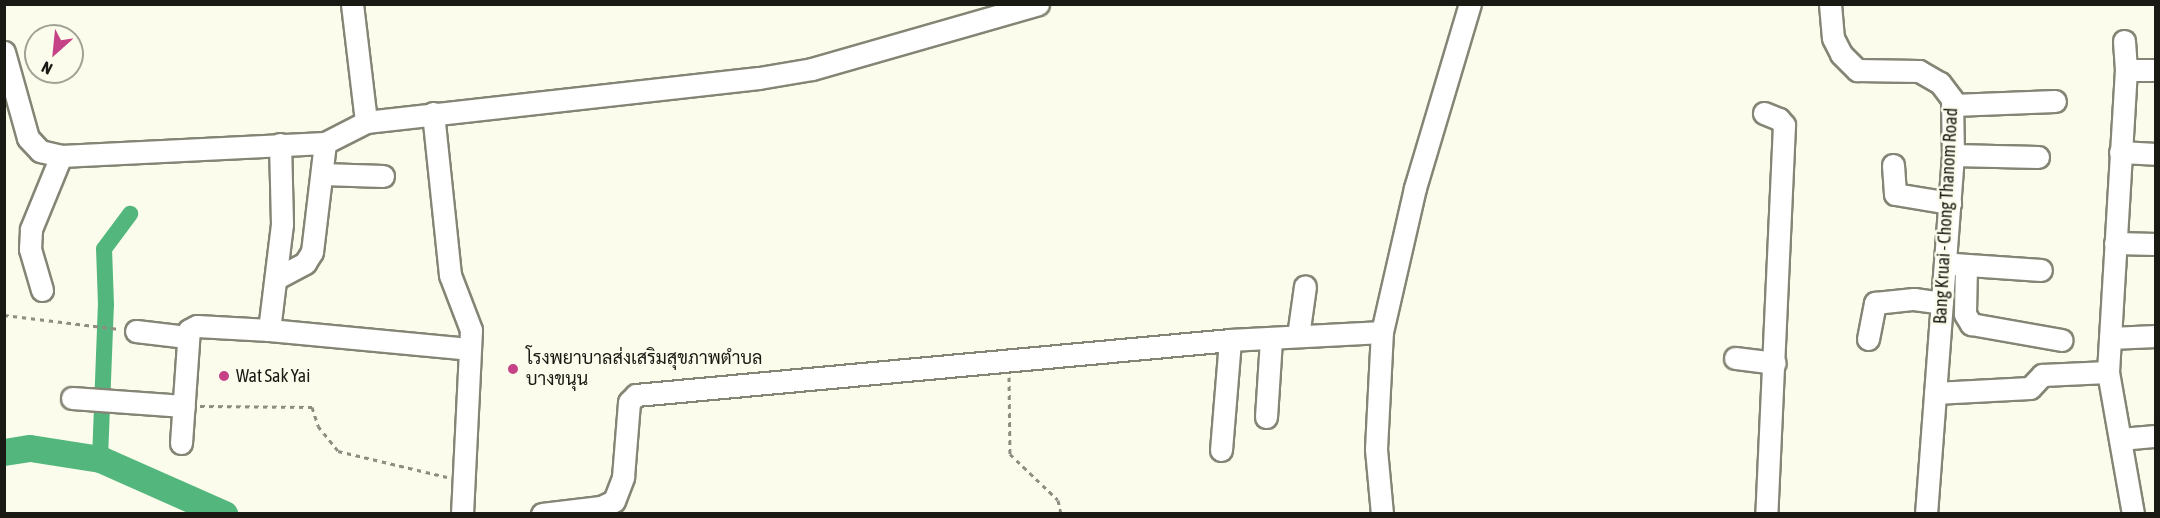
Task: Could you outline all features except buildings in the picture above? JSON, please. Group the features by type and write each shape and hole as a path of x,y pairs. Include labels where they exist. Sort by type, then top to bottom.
{"street":[{"path":"352,4 366,122"},
{"path":"4,52 28,138 40,151 61,156 325,143 366,122 812,69 1038,4"},
{"path":"1383,513 1376,449 1382,332 1415,188 1470,4"},
{"name":"Bang Kruai - Chong Thanom Road","path":"1830,4 1833,38 1840,54 1857,70 1919,71 1940,82 1953,105 1950,203 1926,513"},
{"path":"2124,41 2126,70 2108,372 2133,513"},
{"path":"2126,70 2156,70"},
{"path":"1953,105 2055,101"},
{"path":"434,113 450,275 471,330 462,513"},
{"path":"1764,113 1779,118 1784,125 1775,363 1766,513"},
{"path":"277,278 305,263 312,252 317,226 325,143"},
{"path":"269,330 282,224 280,144"},
{"path":"2120,152 2156,154"},
{"path":"1953,155 2038,157"},
{"path":"42,290 30,249 31,229 61,156"},
{"path":"1893,165 1895,194 1950,203"},
{"path":"322,174 383,176"},
{"path":"282,224 317,226"},
{"path":"2115,243 2156,244"},
{"path":"1945,264 2041,270"},
{"path":"1966,265 1965,314 1971,324 2062,340"},
{"path":"1298,336 1305,286"},
{"path":"1868,339 1875,303 1914,300 1942,303"},
{"path":"181,443 186,337 189,330 197,327 269,330 458,348"},
{"path":"136,332 186,337"},
{"path":"542,513 601,507 614,501 623,477 629,402 636,395 1230,340 1382,332"},
{"path":"2110,338 2156,336"},
{"path":"1266,417 1271,339"},
{"path":"1221,450 1230,340"},
{"path":"1735,358 1775,363"},
{"path":"1935,393 2030,388 2042,375 2108,372"},
{"path":"72,398 103,397 184,406"},
{"path":"2120,439 2156,436"}],"path":[{"path":"4,315 136,332"},
{"path":"1008,360 1010,454 1058,500 1061,513"},
{"path":"184,406 312,407 318,426 338,451 463,479"}],"waterway":[{"path":"100,459 106,305 104,249 130,214"},
{"path":"4,452 30,448 100,459 224,514"}],"place":[{"name":"โรงพยาบาลส่งเสริมสุขภาพตำบล บางขนุน","path":"513,369"},
{"name":"Wat Sak Yai","path":"224,376"}]}
